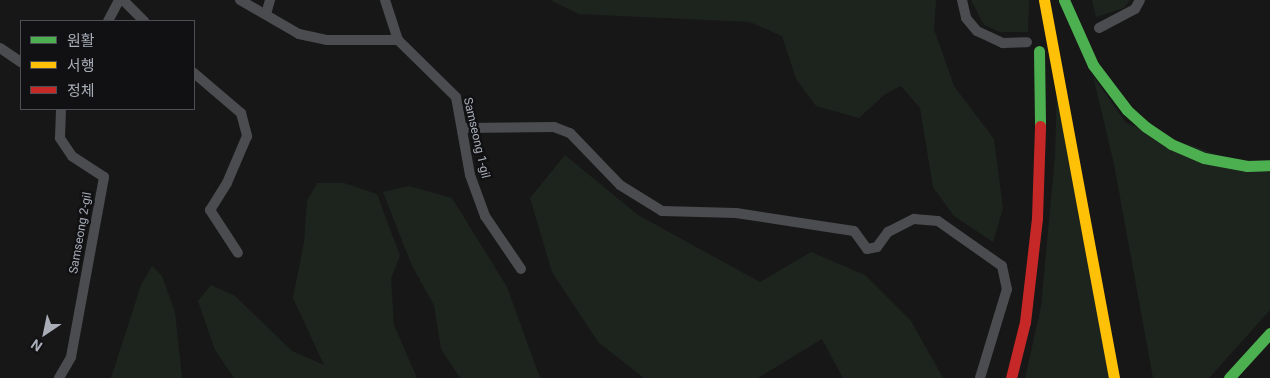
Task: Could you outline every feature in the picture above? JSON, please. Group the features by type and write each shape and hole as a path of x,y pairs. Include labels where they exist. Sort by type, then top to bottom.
{"highway":[{"path":"1011,378 1025,322 1037,218 1041,103 1037,0"},
{"path":"1044,0 1114,378"},
{"path":"1063,0 1072,48"},
{"path":"1063,0 1098,72 1126,110 1146,127 1172,144 1204,158 1247,166 1270,165"},
{"path":"1230,378 1270,333"}],"lane":[{"path":"109,20 119,0"},
{"path":"123,0 143,20"},
{"path":"240,0 299,34 327,40 398,40 386,0"},
{"path":"266,14 270,0"},
{"path":"962,0 966,18 977,31 1003,43 1027,42"},
{"path":"1100,28 1135,9 1140,0"},
{"name":"Samseong 1-gil","path":"398,40 456,97 470,175 485,216 521,269"},
{"path":"0,48 20,61"},
{"path":"195,74 241,113 247,136 227,184 210,210 238,253"},
{"name":"Samseong 2-gil","path":"60,110 60,138 72,156 104,177 71,356 60,378"},
{"path":"462,128 554,127 570,133 620,185 662,211 736,213 854,232 867,249 877,247 888,232 914,219 938,221 1002,266 1007,289 980,378"}],"shaded area":[{"path":"550,0 936,0 934,29 954,86 994,139 1003,208 993,242 954,216 933,187 920,108 901,86 884,95 859,118 816,106 796,79 782,36 750,22 579,14"},
{"path":"971,0 1029,0 1028,32 1000,32 984,25"},
{"path":"1092,0 1130,0 1124,8 1096,17"},
{"path":"1093,76 1126,123 1270,173 1270,310 1209,378 1153,378 1114,164"},
{"path":"1057,86 1112,378 1025,378 1041,307 1055,156"},
{"path":"565,155 638,215 760,282 811,252 865,275 911,321 943,378 843,378 822,339 758,378 644,378 598,342 552,272 530,198"},
{"path":"317,183 344,183 377,194 400,256 391,278 394,325 417,378 234,378 215,350 198,301 211,285 235,296 292,351 324,365 293,298 304,242 307,201"},
{"path":"409,186 452,198 507,287 540,378 460,378 441,349 434,305 412,266 383,192"},
{"path":"152,266 162,276 175,312 182,378 111,378 141,285"}],"traffic: fast":[{"path":"1064,0 1093,65 1127,110 1146,127 1171,144 1204,158 1247,166 1270,165"},
{"path":"1039,51 1040,126"},
{"path":"1229,378 1270,333"}],"traffic: slow":[{"path":"1044,0 1114,378"}],"traffic: jam":[{"path":"1011,378 1025,322 1037,218 1040,126"}]}
